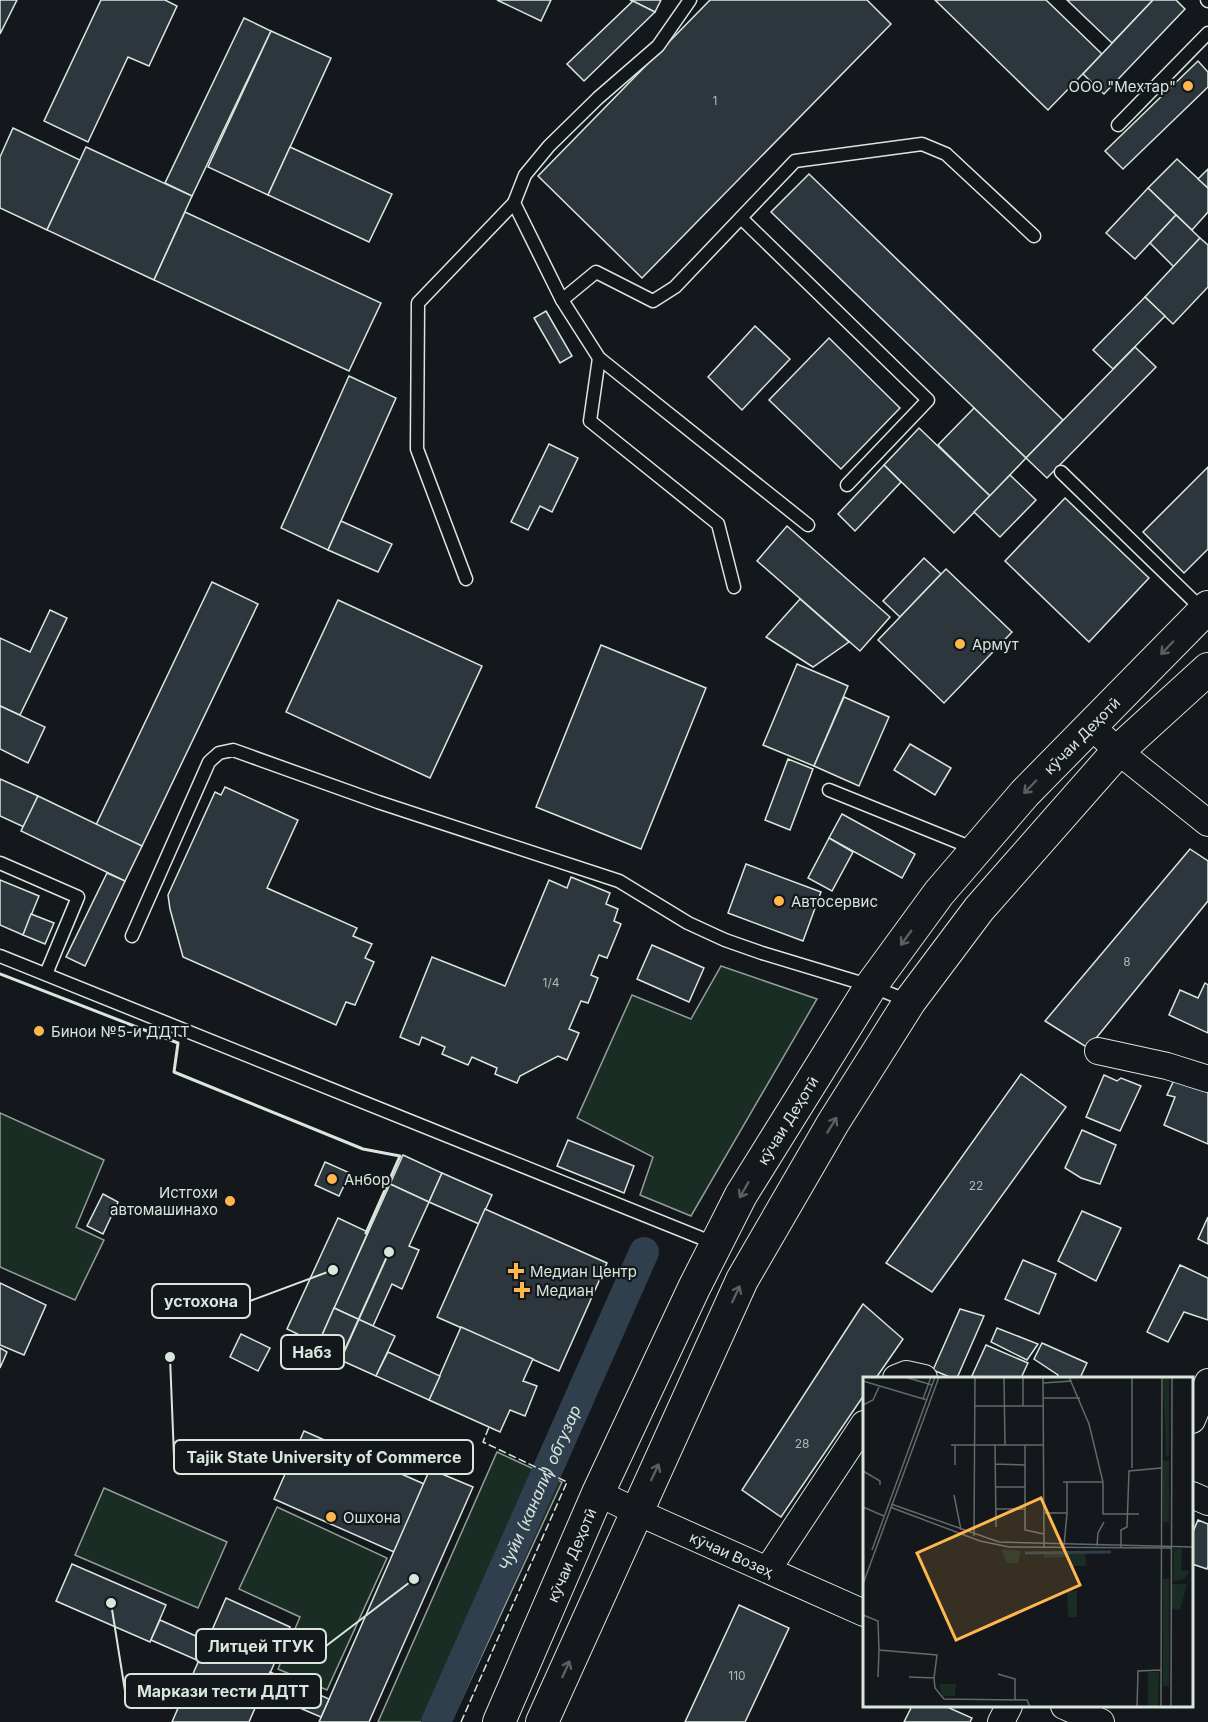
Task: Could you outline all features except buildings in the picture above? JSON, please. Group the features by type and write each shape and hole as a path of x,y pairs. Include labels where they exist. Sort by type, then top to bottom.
{"street":[{"name":"кӯчаи Деҳотӣ","path":"499,1722 598,1493 694,1288 741,1195 871,987 939,893 1025,793 1206,609"},
{"path":"542,1722 742,1280 833,1123 910,1001 979,909 1118,751 1208,669"},
{"path":"1091,726 1118,751 1208,823"},
{"path":"1098,1051 1167,1066 1208,1079"},
{"path":"898,1377 906,1374 920,1377"},
{"path":"1193,1416 1208,1382"},
{"path":"768,1569 863,1426"},
{"name":"кӯчаи Возеҳ","path":"598,1493 863,1613"},
{"path":"1193,1496 1208,1502"},
{"path":"1001,1722 1008,1707"},
{"path":"1066,1707 1101,1722"}],"lane":[{"path":"466,579 417,449 418,303 514,203 525,175 549,146 598,98 658,46 690,0"},
{"path":"1118,125 1208,33"},
{"path":"562,300 596,272 653,301 675,287 795,160 922,144 946,154 1034,236"},
{"path":"514,203 562,300 599,358 808,525"},
{"path":"741,218 927,400 847,485"},
{"path":"599,358 590,421 718,524 734,587"},
{"path":"1061,472 1206,609"},
{"path":"132,936 209,762 219,753 233,750 378,802 619,881 688,923 725,940 910,1001"},
{"path":"829,790 976,850"},
{"path":"0,863 78,897 46,974"},
{"path":"0,956 717,1244"}],"green space":[{"path":"721,966 817,999 691,1216 640,1195 653,1157 577,1118 632,995 691,1019"},
{"path":"0,1113 104,1160 76,1227 104,1240 75,1300 0,1267"},
{"path":"497,1452 562,1482 451,1722 378,1722"},
{"path":"104,1488 227,1542 198,1608 75,1555"},
{"path":"277,1507 387,1558 327,1690 278,1669 300,1617 239,1589"}],"waterway":[{"name":"Чуйи (канали) обгузар","path":"436,1722 644,1252"}],"fence":[{"path":"461,1722 567,1482 483,1442 489,1427"}],"wall":[{"path":"0,974 178,1043 174,1072 363,1149 400,1156 366,1233"}],"place":[{"name":"ООО \"Мехтар\"","path":"1188,86"},
{"name":"Армут","path":"960,644"},
{"name":"Автосервис","path":"779,901"},
{"name":"Бинои №5-и ДДТТ","path":"39,1031"},
{"name":"Анбор","path":"332,1179"},
{"name":"Истгохи автомашинахо","path":"230,1201"},
{"name":"Набз","path":"389,1252"},
{"name":"устохона","path":"333,1270"},
{"name":"Медиан Центр","path":"516,1271"},
{"name":"Медиан","path":"522,1290"},
{"name":"Tajik State University of Commerce","path":"170,1357"},
{"name":"Ошхона","path":"331,1517"},
{"name":"Литцей ТГУК","path":"414,1579"},
{"name":"Маркази тести ДДТТ","path":"111,1603"}]}
